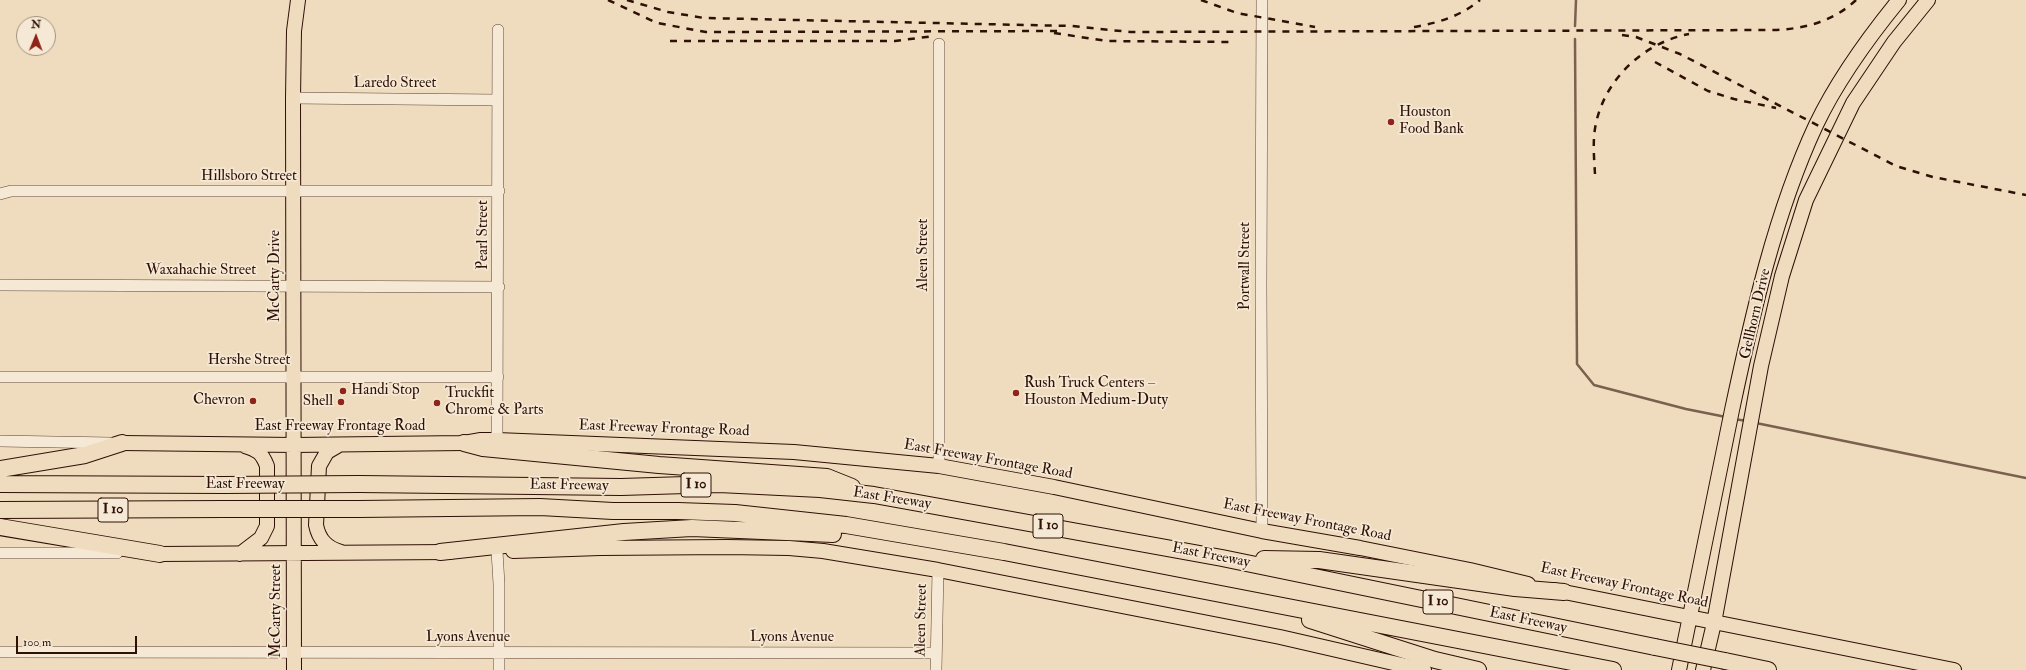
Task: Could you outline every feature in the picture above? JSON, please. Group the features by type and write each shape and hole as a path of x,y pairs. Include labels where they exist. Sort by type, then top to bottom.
{"highway":[{"path":"0,469 85,455 122,443"},
{"path":"464,443 483,448 659,465 827,477 874,495"},
{"name":"East Freeway","path":"0,484 359,484 621,487 719,484 820,489 874,495 1222,558 1768,670"},
{"name":"East Freeway","path":"0,510 540,507 613,511 735,513 846,525 933,539 1613,670"},
{"path":"0,528 160,554"},
{"path":"440,552 624,532 692,528 933,539"},
{"path":"1222,558 1319,560 1515,588 1564,592"},
{"path":"1236,597 1435,660 1478,670"}],"main road":[{"name":"McCarty Drive","path":"295,553 293,98 294,31 298,0"},
{"name":"Gellhorn Drive","path":"1679,670 1742,361 1760,290 1790,192 1817,125 1834,95 1854,61 1899,0"},
{"name":"Gellhorn Drive","path":"1703,670 1714,623 1761,366 1778,295 1806,200 1853,103 1894,42 1928,0"},
{"path":"1834,95 1853,103"},
{"path":"1790,192 1806,200"},
{"path":"1760,290 1778,295"},
{"path":"1742,361 1761,366"},
{"name":"East Freeway Frontage Road","path":"122,443 339,445 464,443 482,440 497,440 794,452 939,466 1054,487 1262,531 1463,568 1564,592 1954,670"},
{"path":"238,444 258,450 264,456 267,466 267,526 261,538 240,554"},
{"path":"339,445 327,452 319,466 316,525 318,535 326,546 346,554"},
{"path":"1717,482 1739,488"},
{"path":"160,554 346,554 608,548 789,548 823,551 938,570 1280,637 1424,670"},
{"name":"McCarty Street","path":"294,670 295,553"}],"street":[{"name":"Portwall Street","path":"1262,0 1262,531"},
{"name":"Pearl Street","path":"497,440 499,191 498,30"},
{"name":"Aleen Street","path":"939,44 939,466"},
{"name":"Laredo Street","path":"293,98 498,100"},
{"name":"Hillsboro Street","path":"0,194 11,191 499,191"},
{"name":"Waxahachie Street","path":"0,285 498,287"},
{"name":"Hershe Street","path":"0,377 498,377"},
{"name":"East Freeway Frontage Road","path":"0,441 122,443"},
{"path":"497,551 499,584 499,670"},
{"path":"1,553 111,552 160,554"},
{"name":"Aleen Street","path":"936,670 938,570"},
{"name":"Lyons Avenue","path":"0,652 936,653"}],"waterway":[{"path":"1575,26 1576,0"},
{"path":"1575,39 1577,364 1594,385 1686,409 1726,417"},
{"path":"1734,419 1747,421"},
{"path":"1756,423 2026,478"}],"railway":[{"path":"608,0 657,23 706,32 1060,31"},
{"path":"627,0 668,12 704,18 1072,26 1130,32 1774,30 1808,26 1829,18 1856,0"},
{"path":"1201,0 1237,13 1315,27"},
{"path":"1414,27 1457,15 1473,6 1480,0"},
{"path":"1054,33 1107,41 1234,42"},
{"path":"1595,174 1595,126 1602,103 1610,89 1631,63 1644,53 1673,38 1689,34"},
{"path":"1622,35 1636,37 1680,54 1896,166 1933,177 2026,195"},
{"path":"670,41 895,41 934,36"},
{"path":"1655,62 1708,91 1734,99 1776,108"}],"place":[{"name":"Houston Food Bank","path":"1391,122"},
{"name":"Handi Stop","path":"343,391"},
{"name":"Rush Truck Centers – Houston Medium-Duty","path":"1016,393"},
{"name":"Chevron","path":"253,401"},
{"name":"Shell","path":"341,402"},
{"name":"Truckfit Chrome & Parts","path":"437,403"}]}
